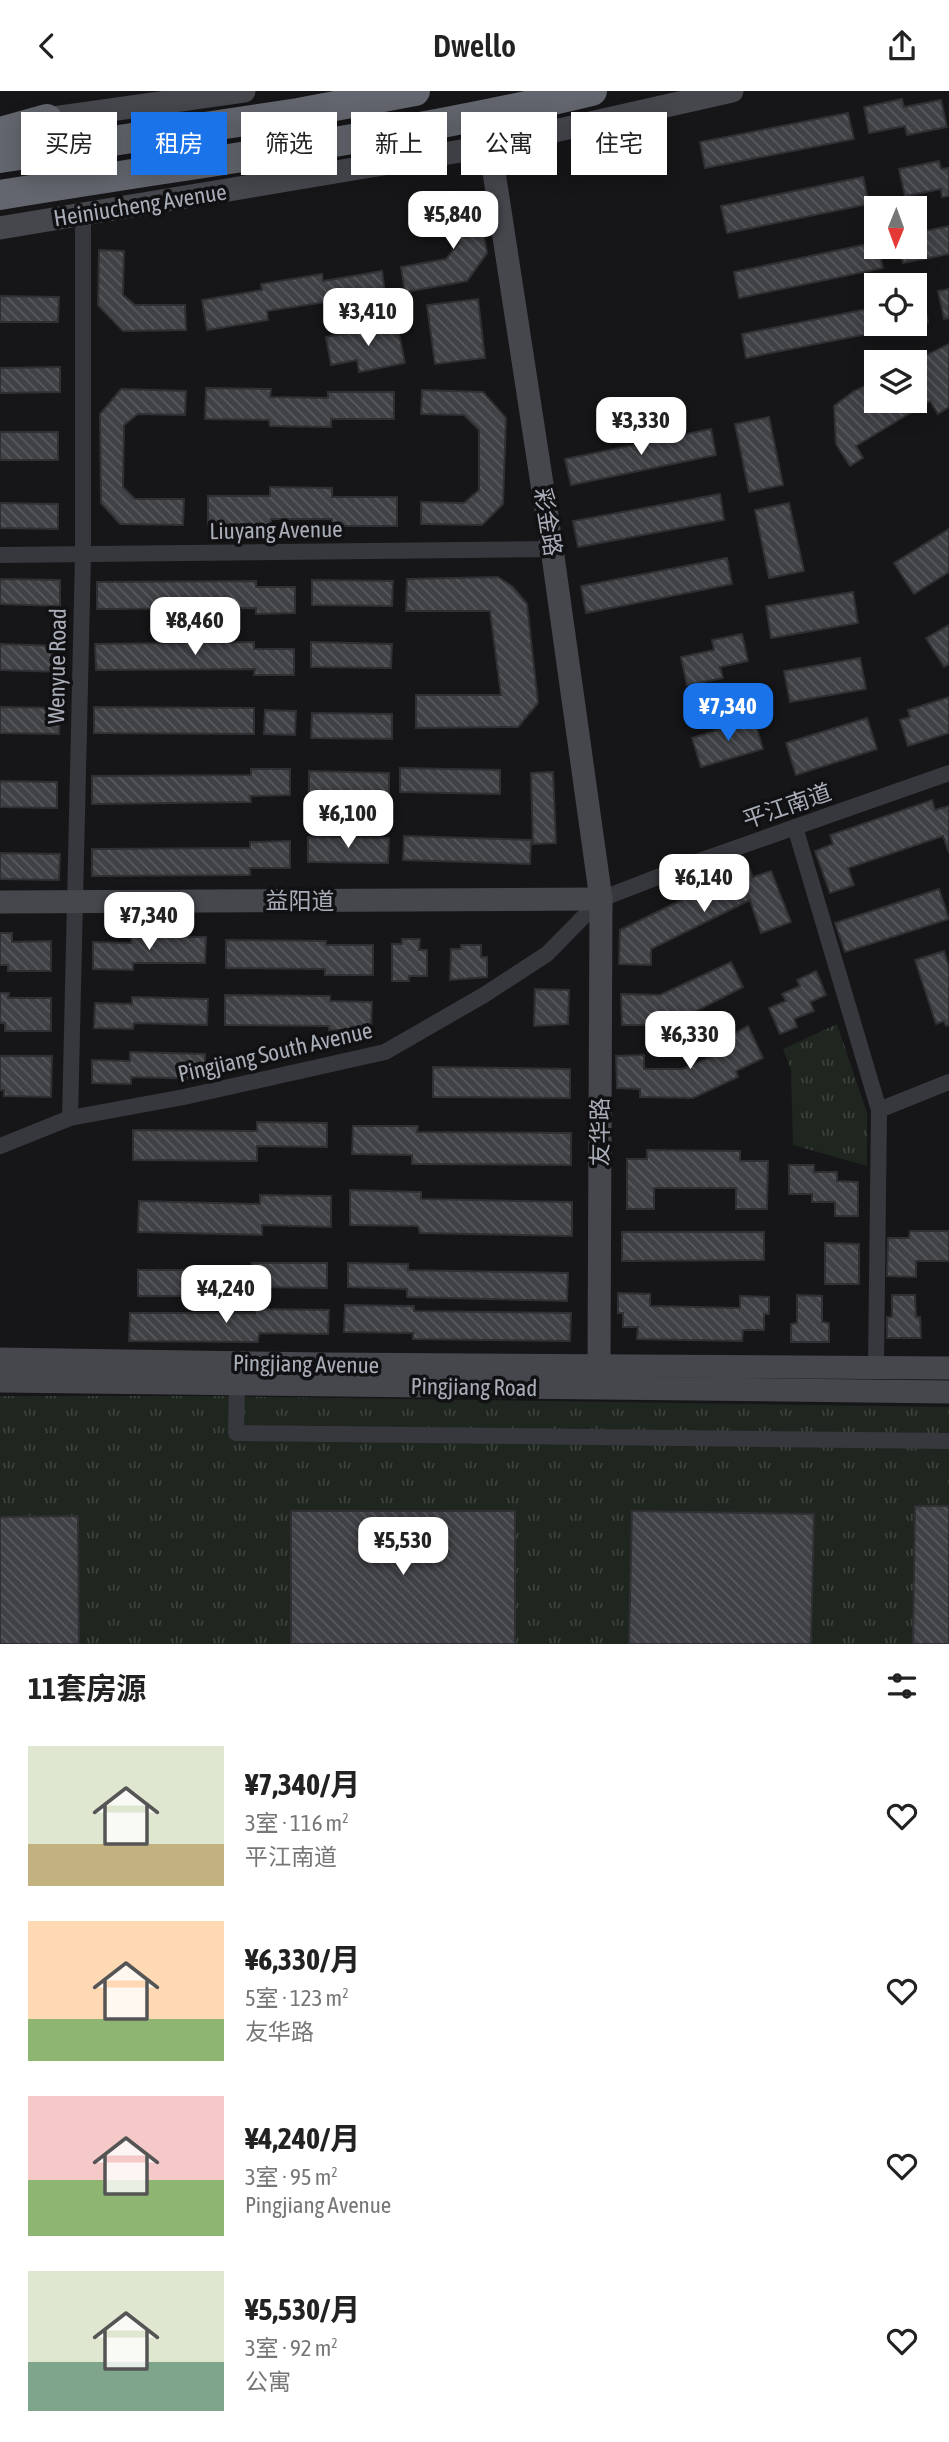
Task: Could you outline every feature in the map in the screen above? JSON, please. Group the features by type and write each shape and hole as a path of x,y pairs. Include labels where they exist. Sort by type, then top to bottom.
{"highway":[{"path":"0,158 298,113 415,91"},
{"name":"Heiniucheng Avenue","path":"0,195 379,135 592,91"},
{"path":"0,132 21,126"}],"main road":[{"path":"96,112 244,91"},
{"name":"Heiniucheng Avenue","path":"557,131 732,91"},
{"path":"0,124 21,122"},
{"name":"Heiniucheng Avenue","path":"0,228 461,151"},
{"name":"彩金路","path":"494,175 552,549 601,899"},
{"name":"益阳道","path":"0,902 601,899"},
{"name":"友华路","path":"599,1365 601,899"},
{"name":"Pingjiang Avenue","path":"0,1359 949,1368"},
{"name":"Pingjiang Road","path":"0,1381 949,1392"}],"street":[{"name":"Wenyue Road","path":"70,1118 83,555 83,215"},
{"name":"Liuyang Avenue","path":"0,555 552,549"},
{"name":"平江南道","path":"601,899 949,773"},
{"path":"795,827 879,1109 876,1367"},
{"name":"Pingjiang South Avenue","path":"0,1146 70,1118 184,1097 386,1052 547,954 601,899"},
{"path":"879,1109 949,1082"},
{"path":"237,1384 236,1433 949,1441"}],"green space":[{"path":"837,1024 867,1113 867,1166 793,1145 791,1069 783,1049"},
{"path":"0,1396 211,1396 949,1407 949,1644 0,1644"}],"building":[{"path":"902,99 904,107 941,100 947,127 907,135 905,126 869,133 864,107"},
{"path":"848,113 854,139 705,168 700,142"},
{"path":"939,161 941,169 949,168 949,196 942,197 941,189 905,196 899,169"},
{"path":"863,177 867,196 864,196 864,205 727,233 721,206"},
{"path":"476,193 487,253 467,281 405,292 401,267 446,259 459,243 451,197"},
{"path":"949,226 949,254 928,258 928,230"},
{"path":"864,245 864,259 881,259 883,268 739,298 734,272"},
{"path":"99,250 124,251 123,295 135,305 185,305 186,330 123,331 98,305"},
{"path":"902,259 923,259 903,263"},
{"path":"382,271 386,300 327,310 326,302 267,311 268,320 207,330 202,300 262,290 261,284 322,274 323,281"},
{"path":"949,289 949,318 944,319 938,291"},
{"path":"0,296 59,297 58,322 0,322"},
{"path":"478,299 485,358 435,364 427,305"},
{"path":"864,310 864,335 746,358 742,334"},
{"path":"397,324 405,363 359,372 357,360 331,365 326,337"},
{"path":"949,344 949,407 938,414 930,401 927,403 927,355"},
{"path":"60,367 60,392 0,393 0,368"},
{"path":"864,386 864,413 910,413 856,446 863,458 850,466 836,444 834,406"},
{"path":"206,388 271,389 270,397 328,398 328,392 394,392 394,419 331,419 331,427 270,426 269,420 205,419"},
{"path":"121,389 186,391 185,415 138,414 124,425 123,487 135,499 184,499 183,525 120,524 101,503 100,414"},
{"path":"422,390 483,392 506,418 503,504 482,525 421,524 421,502 464,503 479,490 479,430 464,415 421,414"},
{"path":"769,417 783,485 749,492 735,424"},
{"path":"711,429 716,455 571,485 565,459"},
{"path":"0,432 58,432 58,460 0,460"},
{"path":"270,487 332,488 332,497 397,497 397,526 332,526 332,519 271,519 271,525 208,525 208,496 270,496"},
{"path":"720,494 724,520 578,547 573,521"},
{"path":"0,503 58,504 58,529 0,528"},
{"path":"789,503 804,571 769,578 755,510"},
{"path":"949,529 949,572 914,594 894,563"},
{"path":"727,558 732,584 586,613 581,586"},
{"path":"498,577 513,587 527,604 538,703 518,727 416,728 416,695 501,695 490,611 406,611 407,579"},
{"path":"0,579 60,580 60,606 0,604"},
{"path":"312,580 393,581 392,606 312,605"},
{"path":"256,581 256,587 295,587 295,613 256,614 256,608 97,609 97,582"},
{"path":"853,592 858,623 771,638 766,606"},
{"path":"949,625 949,664 944,667 926,638"},
{"path":"742,634 748,661 720,667 723,678 687,685 681,657 714,650 712,640"},
{"path":"254,642 254,649 294,649 294,675 254,675 255,669 96,670 95,644"},
{"path":"311,642 392,644 391,668 311,667"},
{"path":"0,644 62,646 61,672 0,670"},
{"path":"860,658 866,689 790,702 784,671"},
{"path":"949,697 949,733 908,746 900,720 910,717 908,710"},
{"path":"0,707 60,708 59,734 0,733"},
{"path":"94,707 254,708 254,734 94,733"},
{"path":"265,710 296,711 295,735 264,734"},
{"path":"312,713 392,714 392,739 311,738"},
{"path":"867,718 877,749 796,775 786,743"},
{"path":"754,719 763,749 701,767 692,738"},
{"path":"400,768 500,770 500,794 400,792"},
{"path":"251,769 290,769 290,795 250,796 251,802 92,804 92,776 251,775"},
{"path":"309,771 389,773 389,798 309,796"},
{"path":"553,772 556,843 533,844 531,773"},
{"path":"0,781 57,782 57,808 0,807"},
{"path":"932,800 935,810 949,806 949,853 943,836 848,868 854,885 830,893 815,851 833,844 830,835"},
{"path":"404,836 531,840 530,864 403,860"},
{"path":"308,837 389,838 388,863 308,862"},
{"path":"290,841 290,868 250,868 250,875 92,876 92,849 250,848 250,842"},
{"path":"0,853 60,854 59,880 0,879"},
{"path":"749,867 753,877 771,871 791,922 761,933 750,900 651,949 651,965 619,964 620,930"},
{"path":"939,889 949,919 845,952 835,923"},
{"path":"0,933 12,933 12,942 51,941 51,971 8,971 8,965 0,965"},
{"path":"131,937 206,937 205,963 133,963 133,970 93,969 93,942 131,943"},
{"path":"402,939 420,939 419,950 427,950 427,976 409,976 409,981 392,981 392,944 402,944"},
{"path":"226,940 326,941 326,945 373,945 373,975 325,975 325,969 226,968"},
{"path":"461,945 481,945 481,957 487,957 487,977 450,980 451,949 461,949"},
{"path":"944,951 949,967 949,1025 946,1026 944,1021 936,1024 915,960"},
{"path":"731,962 743,987 669,1025 622,1025 621,994 660,995"},
{"path":"816,971 826,995 810,1002 814,1011 794,1019 797,1027 780,1034 769,1008 786,1001 782,994 800,986 797,980"},
{"path":"535,989 569,990 568,1024 534,1026"},
{"path":"0,993 9,993 8,998 51,998 51,1031 5,1031 5,1023 0,1023"},
{"path":"225,995 330,996 330,1001 372,1002 371,1030 329,1030 329,1026 225,1025"},
{"path":"132,997 208,999 207,1025 134,1023 133,1029 94,1028 95,1003 132,1004"},
{"path":"748,1026 763,1058 736,1071 738,1077 693,1098 640,1097 640,1089 617,1088 616,1056 644,1055 644,1069 683,1069 724,1051 719,1042"},
{"path":"130,1052 205,1054 205,1079 131,1077 131,1084 92,1083 92,1060 130,1061"},
{"path":"0,1056 52,1056 51,1097 4,1096 4,1090 0,1090"},
{"path":"433,1067 570,1069 570,1098 433,1097"},
{"path":"257,1122 327,1123 327,1147 257,1146 257,1161 133,1160 133,1130 257,1131"},
{"path":"353,1126 418,1126 417,1132 571,1133 571,1165 412,1164 412,1155 352,1154"},
{"path":"647,1150 740,1151 740,1161 768,1161 767,1209 736,1209 736,1188 654,1188 654,1209 627,1209 627,1159 647,1159"},
{"path":"789,1165 814,1165 814,1172 837,1172 837,1181 858,1182 858,1216 835,1216 835,1202 812,1202 812,1194 789,1194"},
{"path":"350,1190 421,1192 421,1199 572,1202 572,1236 420,1233 418,1226 350,1225"},
{"path":"260,1195 331,1196 331,1227 262,1225 262,1235 138,1232 139,1201 260,1204"},
{"path":"910,1231 949,1231 949,1261 916,1261 916,1277 887,1276 888,1238 909,1238"},
{"path":"622,1232 764,1232 764,1260 622,1261"},
{"path":"825,1243 859,1244 859,1284 825,1284"},
{"path":"252,1263 327,1263 327,1288 255,1287 255,1296 138,1296 138,1270 252,1270"},
{"path":"348,1263 408,1264 408,1270 568,1273 567,1301 407,1297 407,1289 348,1287"},
{"path":"618,1293 650,1294 650,1306 740,1308 740,1296 769,1297 769,1314 764,1314 764,1330 743,1330 742,1341 637,1339 638,1327 623,1327 623,1313 618,1313"},
{"path":"797,1295 822,1296 822,1322 829,1323 829,1342 791,1342 791,1324 797,1323"},
{"path":"892,1295 915,1295 921,1338 887,1338 887,1317 892,1317"},
{"path":"345,1305 414,1306 414,1311 571,1313 570,1341 413,1339 413,1333 344,1332"},
{"path":"255,1309 329,1310 328,1334 259,1333 258,1342 129,1341 130,1313 255,1313"},
{"path":"915,1506 949,1506 949,1644 913,1644"},
{"path":"291,1511 515,1511 515,1644 291,1644"},
{"path":"632,1511 814,1514 811,1644 629,1644"},
{"path":"78,1516 79,1644 0,1644 0,1517"}]}
